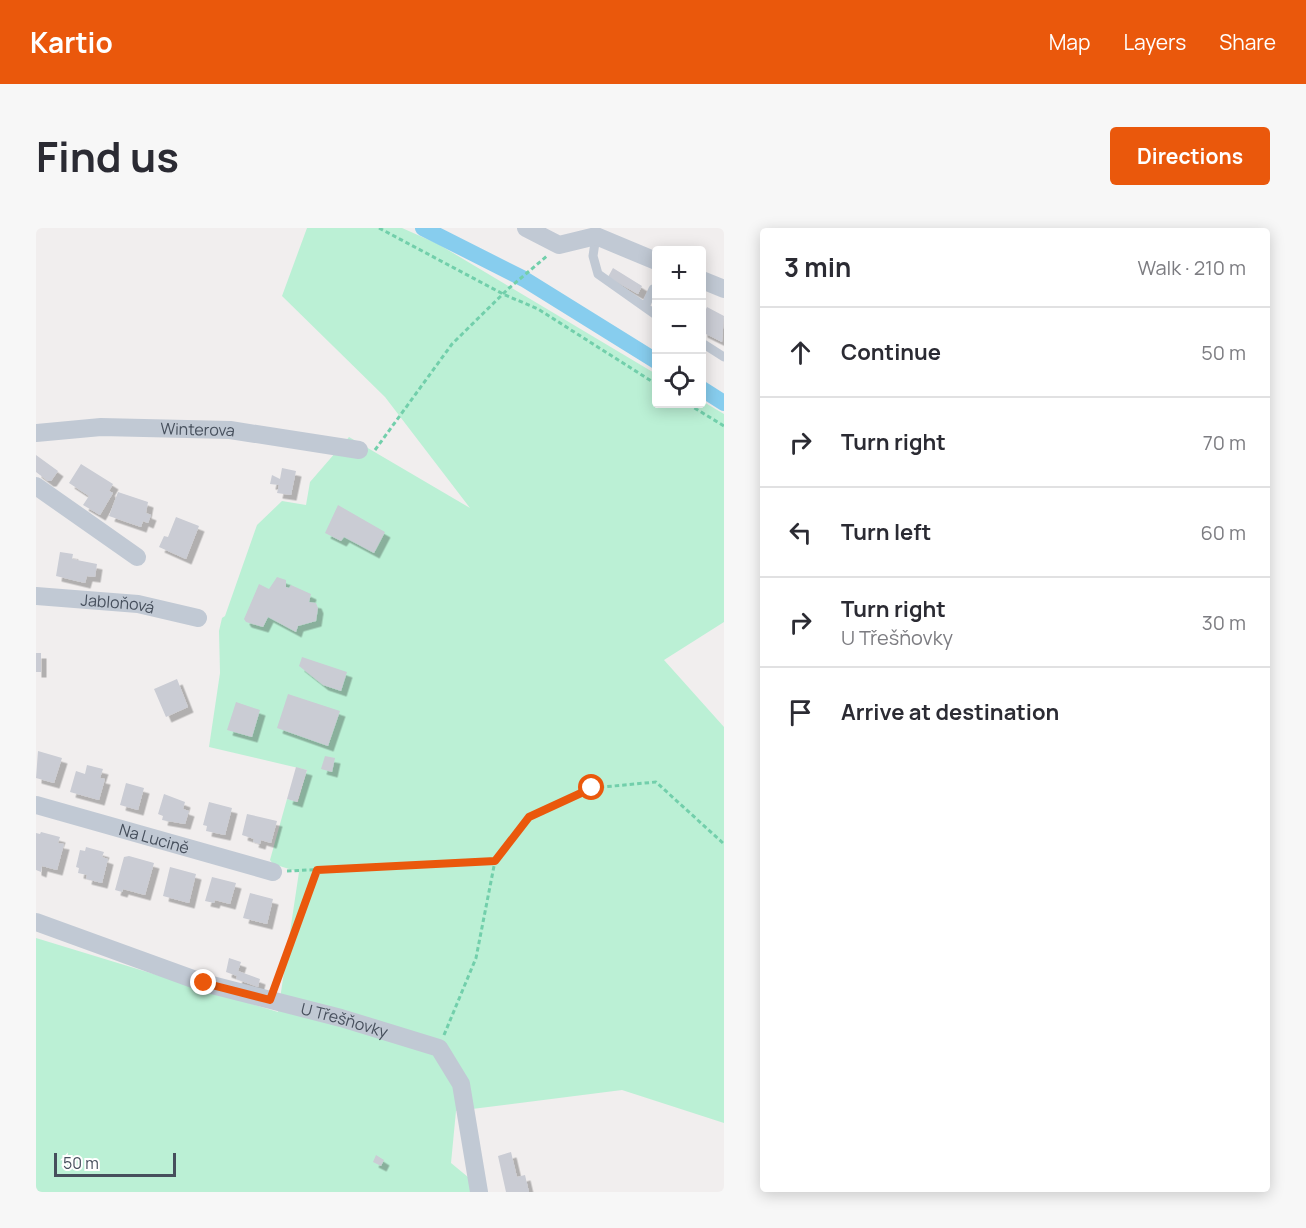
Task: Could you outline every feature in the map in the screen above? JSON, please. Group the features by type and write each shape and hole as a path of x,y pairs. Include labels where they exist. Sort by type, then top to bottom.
{"street":[{"path":"526,228 559,245 596,236 652,259"},
{"path":"706,282 724,289"},
{"name":"Winterova","path":"36,433 101,427 230,430 359,450"},
{"path":"36,486 137,557"},
{"name":"Jabloňová","path":"36,596 138,604 198,618"},
{"name":"Na Lucině","path":"36,805 273,872"},
{"name":"U Třešňovky","path":"36,921 204,983 439,1048"},
{"path":"439,1048 461,1084 479,1192"}],"lane":[{"path":"596,236 593,256 598,274 652,312"},
{"path":"645,307 652,291"},
{"path":"706,346 724,357"}],"path":[{"path":"379,228 503,294 538,309 652,381"},
{"path":"359,450 376,450 452,344 508,289 552,253"},
{"path":"695,408 724,426"},
{"path":"439,1048 476,958 495,861 529,817 592,788 656,782 724,844"},
{"path":"273,872 495,861"},
{"path":"270,1000 317,870"}],"green space":[{"path":"307,228 402,228 438,244 652,372 652,408 706,408 706,403 724,414 724,622 664,660 724,727 724,1123 622,1090 456,1111 451,1163 474,1182 474,1192 36,1192 36,938 278,1012 299,872 273,864 270,860 287,799 298,802 307,770 209,747 220,673 219,631 257,525 282,501 306,505 310,482 349,437 470,508 385,397 282,296"}],"building":[{"path":"613,268 642,286 638,294 608,277"},
{"path":"707,307 724,316 722,342 706,334"},
{"path":"36,455 58,471 51,481 36,472"},
{"path":"81,464 113,484 109,491 113,493 100,515 83,505 89,496 69,483"},
{"path":"282,468 296,471 291,495 277,493 279,485 270,484 272,475 280,479"},
{"path":"118,492 148,502 146,513 151,515 148,523 143,521 141,527 109,516"},
{"path":"338,505 385,532 374,553 344,537 341,541 325,533"},
{"path":"176,517 199,526 186,559 159,547 164,536 168,537"},
{"path":"60,552 73,554 72,559 97,564 95,577 87,576 85,583 56,576"},
{"path":"277,577 286,580 286,587 289,588 291,585 311,594 309,602 316,603 318,608 316,621 298,626 296,632 268,617 263,627 246,622 244,619 259,584 269,589"},
{"path":"36,653 41,653 41,672 36,672"},
{"path":"302,657 347,672 341,691 323,685 299,666"},
{"path":"177,679 188,707 166,717 154,689"},
{"path":"288,694 340,711 328,746 277,728"},
{"path":"236,702 260,710 252,737 227,730"},
{"path":"38,751 62,758 54,783 36,778"},
{"path":"325,756 335,758 332,772 321,769"},
{"path":"87,765 103,769 100,778 105,779 99,800 70,792 76,771 85,774"},
{"path":"296,767 307,770 297,802 287,799"},
{"path":"126,783 144,788 138,810 120,805"},
{"path":"164,794 185,802 183,809 189,811 185,824 162,820 163,816 158,814"},
{"path":"209,802 232,808 225,835 206,831 207,826 203,825"},
{"path":"247,814 277,821 271,843 261,840 260,844 242,835"},
{"path":"41,832 60,837 58,843 64,844 57,870 42,866 41,872 36,870 36,833"},
{"path":"86,847 104,852 102,857 108,859 102,883 86,879 87,875 78,873 79,868 76,867 80,850 85,851"},
{"path":"129,856 154,863 145,895 123,889 122,892 115,890 124,857"},
{"path":"170,867 196,874 189,903 163,896"},
{"path":"212,877 236,883 230,904 215,900 214,903 205,901"},
{"path":"250,893 273,899 267,924 243,918"},
{"path":"229,958 241,962 238,971 260,979 258,987 236,979 237,976 226,972"},
{"path":"511,1152 517,1177 525,1175 529,1192 506,1192 498,1156"},
{"path":"376,1155 384,1160 381,1166 373,1162"}],"waterway":[{"path":"423,228 524,279 652,359"},
{"path":"706,392 724,403"}],"route":[{"path":"204,983 270,1000 317,870 495,861 529,817 592,788"}]}
